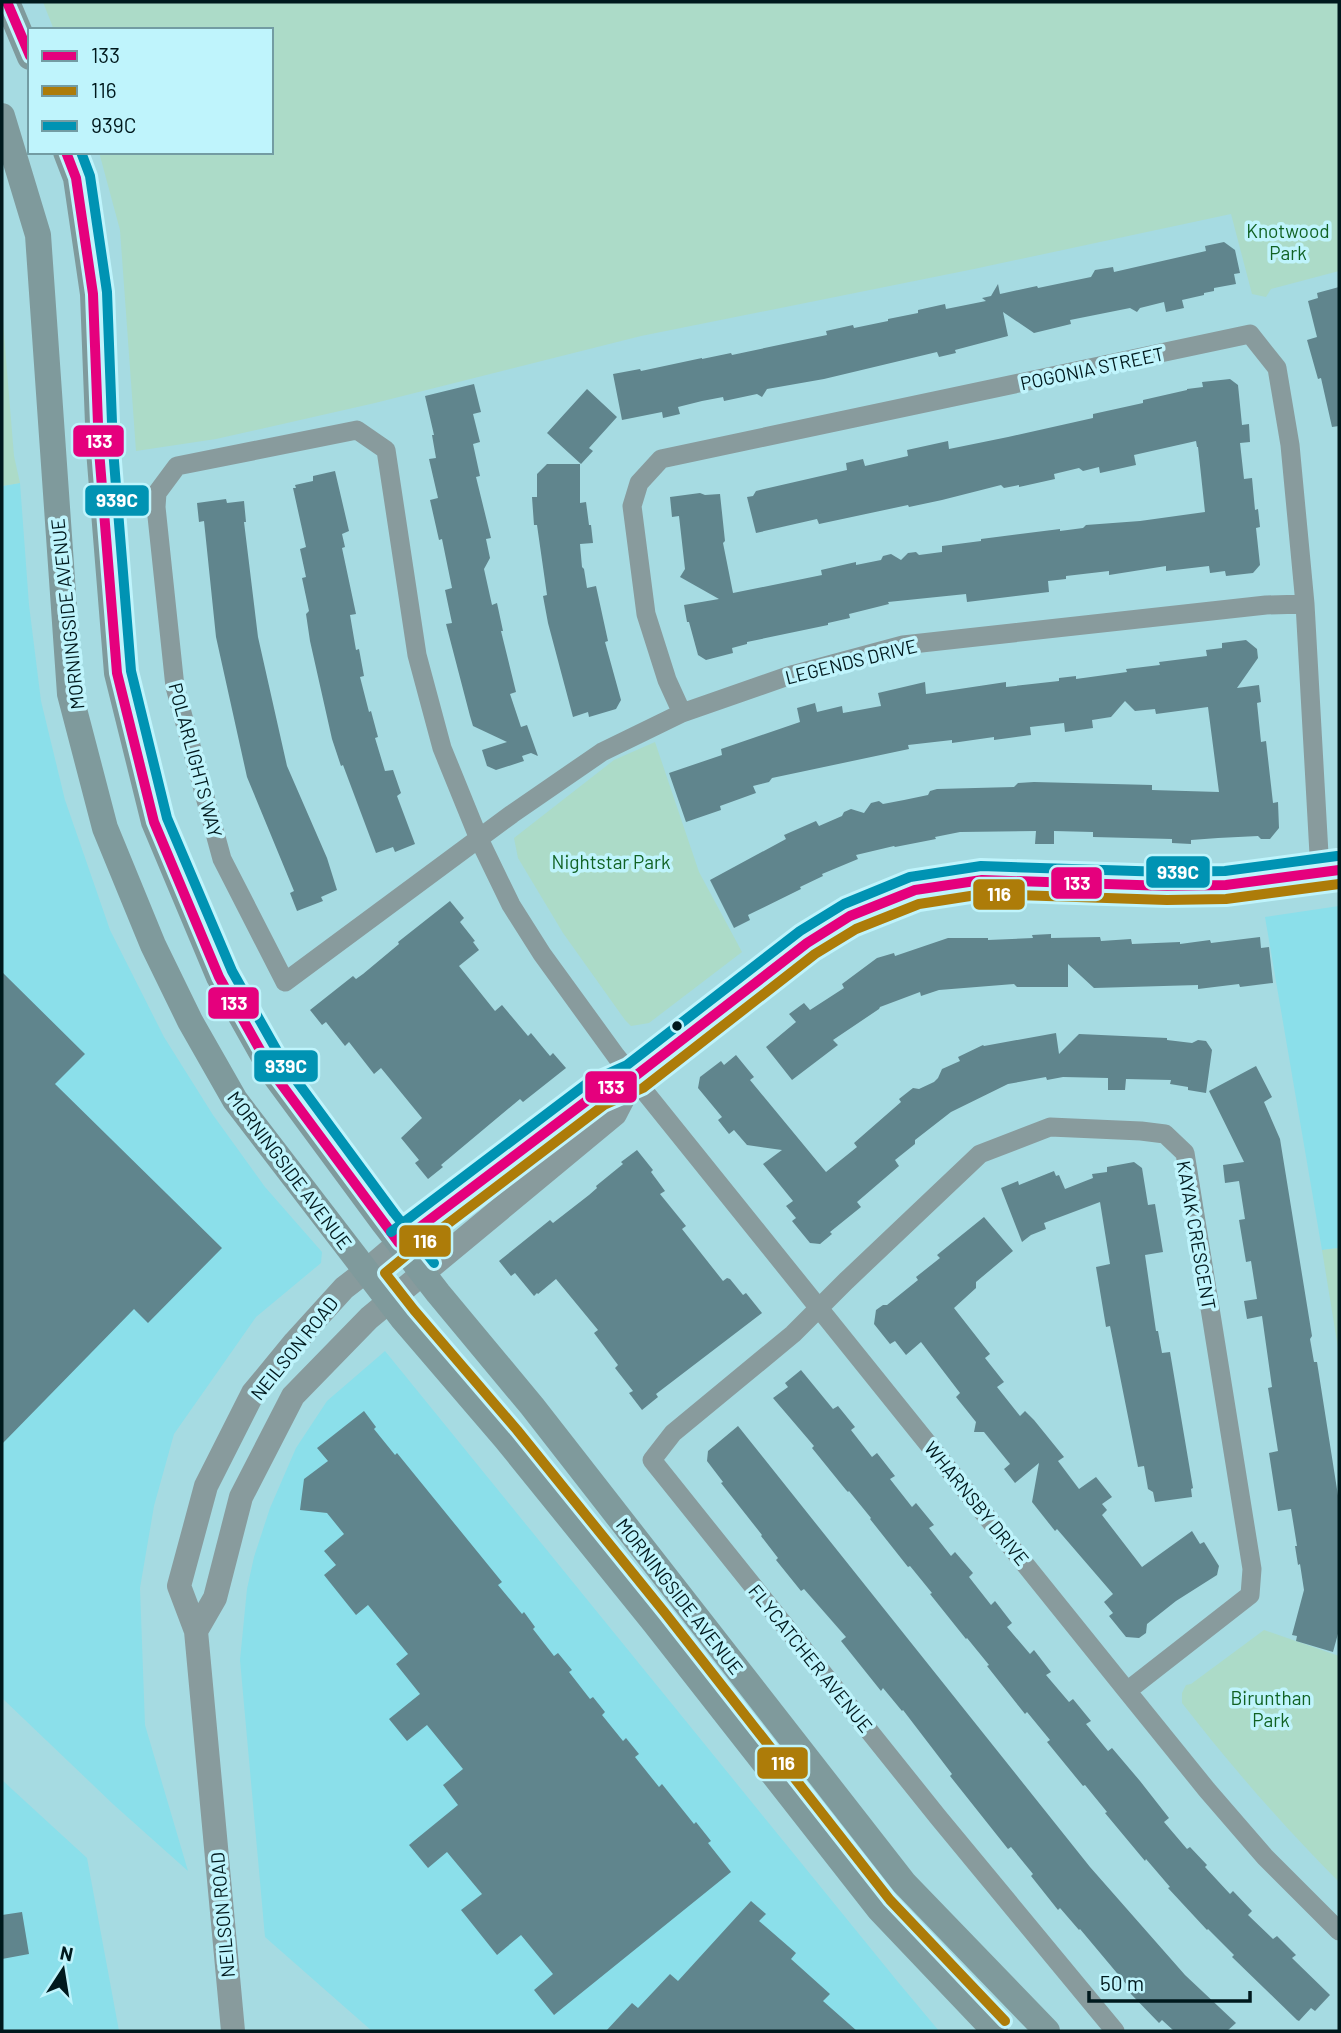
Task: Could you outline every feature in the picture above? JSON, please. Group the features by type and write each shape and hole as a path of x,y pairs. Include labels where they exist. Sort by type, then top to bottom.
{"main road":[{"path":"7,2 28,52"},
{"name":"MORNINGSIDE AVENUE","path":"2,116 38,235 70,694 105,828 153,945 190,1021 235,1100 366,1271 654,1622 879,1909 995,2031"},
{"name":"MORNINGSIDE AVENUE","path":"67,154 76,178 93,294 99,450 117,673 154,822 219,977 273,1073 438,1293 533,1406 904,1883 1047,2031"},
{"path":"654,1622 682,1600"}],"street":[{"name":"POGONIA STREET","path":"682,712 667,680 646,614 632,506 639,483 661,459 1250,334 1277,368 1290,444 1330,871"},
{"name":"POLARLIGHTS WAY","path":"386,450 357,430 177,466 157,494 156,507 175,687 222,859 285,982 479,839"},
{"name":"WHARNSBY DRIVE","path":"386,450 417,655 442,748 479,839 510,905 616,1056 1127,1691 1265,1857 1339,1931"},
{"name":"LEGENDS DRIVE","path":"479,839 602,752 682,712 788,676 903,645 1266,605 1305,604"},
{"path":"634,1077 807,943 850,916 915,890 982,880 1167,886 1226,885 1330,871"},
{"name":"NEILSON ROAD","path":"196,1631 215,1598 241,1497 293,1395 369,1318 615,1114 634,1077"},
{"name":"NEILSON ROAD","path":"233,2031 196,1631 179,1586 206,1486 253,1393 344,1288 399,1242 597,1093 634,1077"},
{"name":"KAYAK CRESCENT","path":"820,1307 980,1154 1050,1128 1165,1135 1185,1153 1252,1569 1250,1595 1127,1691"},
{"name":"FLYCATCHER AVENUE","path":"820,1307 793,1334 673,1433 652,1460 938,1817 1115,2031"}],"shaded area":[{"path":"20,483 29,605 41,701 65,800 110,930 164,1037 213,1115 265,1187 322,1252 321,1263 256,1317 174,1434 154,1506 140,1588 145,1725 188,1871 2,1698 2,486"},
{"path":"1339,906 1339,1248 1322,1250 1265,917"},
{"path":"385,1351 939,2031 372,2031 265,1937 240,1660 247,1589 270,1508 296,1448 327,1401"},
{"path":"2,1780 87,1858 119,2031 2,2031"}],"green space":[{"name":"Knotwood Park","path":"43,2 1339,2 1339,271 1271,289 1266,297 1252,294 1231,214 641,336 375,403 216,439 136,451 120,230 100,154 273,154 273,28 53,28"},
{"path":"2,310 14,456 20,483 2,486"},
{"name":"Nightstar Park","path":"655,742 699,872 742,952 649,1023 631,1026 563,933 518,858 514,838 614,760"},
{"path":"1339,1248 1339,1354 1322,1250"},
{"name":"Birunthan Park","path":"1264,1630 1339,1656 1339,1882 1258,1795 1182,1703 1182,1693 1186,1685"}],"building":[{"path":"1224,242 1235,250 1240,273 1234,274 1236,284 1214,288 1214,291 1204,295 1182,300 1184,308 1166,312 1164,302 1140,308 1137,312 1130,308 1070,320 1071,324 1034,333 1003,312 1008,336 955,350 956,353 939,357 937,352 824,379 767,389 762,397 757,394 724,401 723,397 702,401 678,407 680,414 663,418 662,412 622,420 613,374 731,353 732,355 827,335 826,331 888,321 945,304 946,309 986,301 982,298 991,296 998,284 1000,294 1037,286 1038,288 1091,277 1095,270 1113,267 1114,272 1206,251 1205,246"},
{"path":"1339,287 1339,426 1332,427 1321,378 1318,379 1307,340 1317,337 1308,301 1318,298 1317,293"},
{"path":"1230,379 1238,385 1242,425 1249,424 1250,442 1240,443 1244,479 1252,478 1255,510 1258,509 1260,527 1256,528 1260,565 1253,573 1226,576 1225,571 1210,573 1209,566 1166,571 1166,566 1109,575 1109,571 1066,576 1066,579 1048,581 1049,592 967,602 966,594 888,602 889,604 849,614 850,618 828,625 747,642 732,648 733,653 706,660 698,655 684,605 719,599 680,577 685,569 679,516 672,517 670,497 700,493 720,494 725,541 723,543 733,593 822,575 821,570 856,562 856,565 881,560 883,556 891,554 901,560 908,553 916,552 919,555 942,552 942,546 981,539 1205,512 1196,441 1134,455 1136,465 1100,473 1099,467 1083,471 1079,468 1054,474 1055,479 1019,487 1004,488 1001,485 909,507 908,505 819,524 817,519 756,533 747,497 753,496 756,491 847,470 846,463 863,459 865,466 908,456 907,450 948,441 949,449 1008,437 1093,418 1093,414 1203,387 1202,382"},
{"path":"474,384 481,412 473,414 480,442 473,444 480,476 476,477 491,538 486,539 490,558 484,569 492,605 497,603 516,692 510,694 521,727 527,725 538,756 531,753 522,756 524,761 496,770 487,766 482,750 507,742 473,726 446,624 452,623 445,590 452,588 442,539 439,540 430,500 438,498 429,459 436,458 434,435 425,396"},
{"path":"587,389 617,417 589,448 593,451 581,464 547,433"},
{"path":"547,464 580,464 580,503 586,502 593,543 580,544 582,567 587,588 596,586 608,641 605,642 621,700 616,709 589,717 588,712 573,717 543,596 547,595 537,525 534,525 532,497 537,497 537,474"},
{"path":"335,471 349,531 342,534 345,547 342,548 356,614 350,615 364,676 360,677 385,771 393,770 401,793 397,796 415,844 395,852 393,847 376,853 332,739 310,641 306,614 309,611 302,578 306,577 300,549 306,547 293,488 296,488 295,485 313,481 313,476"},
{"path":"226,499 227,503 244,501 244,522 258,637 287,766 327,858 337,890 321,897 323,901 297,911 290,893 294,891 247,777 216,637 204,521 199,522 197,503"},
{"path":"1246,640 1257,649 1258,658 1237,688 1259,685 1261,702 1257,703 1261,742 1266,741 1273,803 1278,802 1279,828 1270,839 1261,839 1258,836 1218,838 1191,840 1191,844 1172,843 1172,839 1093,837 1093,832 1054,831 1054,844 1035,844 1036,831 960,832 856,855 858,859 822,874 823,876 800,887 801,889 748,915 750,920 734,928 710,880 786,839 784,835 816,821 819,826 851,809 864,813 871,803 879,801 883,804 928,795 930,791 937,789 1014,787 1018,783 1034,782 1152,785 1152,790 1219,792 1208,707 1156,714 1155,709 1135,711 1125,701 1111,717 1092,720 1093,728 1065,732 1064,723 1030,727 1031,735 908,745 909,749 772,778 769,782 753,786 756,793 720,806 721,810 686,822 669,773 722,755 721,749 800,722 797,708 815,703 817,712 842,706 843,713 881,706 878,693 925,682 926,694 1006,682 1006,687 1059,681 1059,678 1076,676 1076,679 1127,672 1126,669 1160,665 1159,662 1207,656 1206,650 1222,648 1222,643"},
{"path":"450,901 464,918 460,922 479,950 459,966 495,1011 502,1005 528,1036 531,1033 550,1056 553,1053 566,1068 523,1102 520,1099 428,1179 415,1163 419,1160 401,1138 422,1118 381,1068 374,1074 349,1042 345,1046 326,1022 322,1025 310,1010 353,976 356,979 363,974"},
{"path":"1051,934 1051,938 1100,937 1101,941 1131,939 1132,944 1180,944 1210,940 1211,943 1260,937 1261,948 1269,947 1273,983 1198,989 1198,985 1094,988 1068,964 1068,987 1017,987 1014,984 939,990 921,996 920,992 880,1007 833,1040 838,1045 792,1080 766,1047 796,1022 789,1014 804,1003 810,1010 844,988 842,984 877,958 894,953 895,956 948,938 988,940 1033,938 1032,935"},
{"path":"2,972 85,1054 55,1084 222,1248 148,1323 134,1309 2,1444"},
{"path":"1056,1033 1059,1054 1079,1034 1167,1038 1192,1043 1198,1040 1206,1041 1212,1050 1206,1093 1170,1084 1171,1080 1126,1079 1125,1090 1108,1090 1108,1078 1063,1077 1047,1080 1046,1077 1008,1084 951,1112 915,1140 915,1144 895,1160 899,1166 857,1202 861,1207 830,1232 832,1234 820,1244 810,1243 792,1221 796,1218 786,1206 793,1201 763,1164 782,1150 747,1145 734,1130 729,1134 718,1120 722,1117 698,1088 700,1077 721,1061 724,1065 736,1055 754,1077 750,1080 826,1172 857,1147 854,1143 901,1102 899,1099 913,1088 919,1089 934,1082 942,1069 960,1061 958,1057 983,1045"},
{"path":"1256,1066 1272,1097 1264,1102 1280,1139 1312,1336 1310,1339 1314,1362 1317,1362 1339,1502 1339,1630 1333,1652 1296,1641 1297,1636 1292,1635 1304,1590 1291,1509 1278,1511 1269,1453 1278,1451 1268,1388 1272,1387 1262,1316 1247,1319 1244,1301 1257,1299 1251,1261 1246,1262 1239,1220 1245,1219 1239,1181 1225,1183 1223,1165 1244,1162 1209,1091"},
{"path":"637,1150 665,1191 660,1194 686,1226 682,1229 723,1281 730,1279 762,1313 656,1394 658,1397 642,1410 629,1393 633,1391 615,1368 618,1365 594,1333 598,1330 556,1279 534,1296 515,1273 511,1276 499,1261 550,1220 553,1223 589,1195 623,1164 621,1162"},
{"path":"1134,1162 1142,1168 1148,1205 1155,1204 1163,1252 1145,1255 1156,1331 1162,1353 1170,1352 1193,1488 1192,1497 1155,1502 1153,1492 1148,1489 1144,1466 1138,1467 1110,1326 1106,1327 1096,1267 1110,1264 1100,1202 1044,1223 1046,1229 1022,1242 1001,1188 1018,1181 1019,1185 1054,1171 1056,1176 1059,1175 1065,1189 1093,1178 1092,1174 1107,1172 1107,1167"},
{"path":"984,1217 1013,1251 976,1282 976,1288 954,1308 990,1354 985,1358 1004,1382 997,1387 1020,1416 1025,1411 1034,1420 1064,1457 1058,1461 1079,1489 1096,1477 1112,1497 1102,1504 1107,1510 1102,1515 1142,1567 1192,1531 1200,1544 1204,1542 1219,1566 1217,1575 1176,1601 1147,1624 1146,1633 1139,1638 1126,1637 1109,1616 1113,1613 1104,1602 1113,1594 1032,1502 1039,1463 1015,1483 1004,1469 1010,1464 984,1432 974,1432 976,1422 956,1397 960,1393 921,1342 906,1355 895,1341 890,1344 874,1324 876,1310 887,1305 918,1280 916,1277 940,1258 937,1255"},
{"path":"801,1370 833,1409 838,1406 855,1427 851,1430 872,1457 877,1453 895,1476 890,1479 912,1507 916,1503 934,1525 929,1528 951,1556 955,1552 973,1573 969,1577 991,1605 995,1601 1012,1623 1007,1627 1030,1654 1034,1650 1051,1672 1046,1675 1069,1702 1073,1699 1091,1721 1086,1724 1108,1751 1112,1748 1169,1818 1164,1822 1187,1849 1190,1847 1207,1865 1205,1867 1230,1894 1233,1891 1252,1911 1248,1915 1273,1939 1277,1936 1296,1955 1292,1958 1330,1995 1315,2011 1311,2008 1297,2020 1232,1957 1234,1955 1168,1888 1170,1887 1146,1859 1145,1861 1047,1742 1050,1740 1027,1712 1025,1714 987,1666 989,1665 930,1594 932,1593 910,1566 908,1567 773,1398 788,1387 785,1383"},
{"path":"364,1411 376,1427 374,1429 395,1455 397,1453 502,1582 498,1585 522,1614 524,1612 535,1627 533,1629 554,1656 558,1653 572,1670 569,1672 590,1699 593,1697 605,1712 602,1715 623,1741 626,1738 639,1754 635,1757 659,1787 662,1784 694,1824 696,1822 711,1841 708,1843 731,1872 554,2015 534,1990 553,1974 521,1935 497,1955 461,1910 482,1894 447,1852 428,1868 409,1845 458,1805 443,1785 463,1769 427,1725 407,1741 389,1719 420,1694 396,1664 408,1654 368,1605 356,1615 324,1575 336,1565 324,1551 344,1534 327,1513 300,1510 304,1479 328,1461 317,1448"},
{"path":"738,1426 1090,1867 1185,1975 1236,2023 1227,2031 1174,2031 1162,2020 1159,2023 1130,1993 1132,1991 1080,1929 1060,1908 1058,1910 1011,1847 1008,1849 950,1776 952,1774 903,1710 883,1688 881,1691 841,1641 846,1637 804,1589 801,1591 776,1560 778,1558 762,1535 721,1483 723,1482 707,1461 708,1451"},
{"path":"751,1901 766,1914 759,1921 796,1953 791,1959 830,1994 823,2001 857,2031 606,2031 632,2003 638,2008 670,1974 678,1981"},
{"path":"22,1912 29,1954 2,1959 2,1915"}],"transit line":[{"name":"133","path":"7,2 28,51"},
{"name":"133","path":"67,154 76,178 93,294 99,450 117,673 154,822 219,977 273,1073 399,1243"},
{"name":"939C","path":"82,154 90,176 107,292 113,449 131,671 167,818 232,971 285,1065 434,1263"},
{"name":"939C","path":"391,1232 589,1082 627,1065 800,931 844,904 910,877 981,866 1167,872 1225,871 1337,856"},
{"name":"133","path":"399,1243 597,1093 634,1077 807,943 850,916 915,890 982,880 1167,886 1226,885 1339,870"},
{"name":"116","path":"1005,2021 890,1900 665,1613 385,1273 604,1105 643,1088 815,954 856,929 919,904 983,894 1167,900 1226,899 1339,884"}]}
